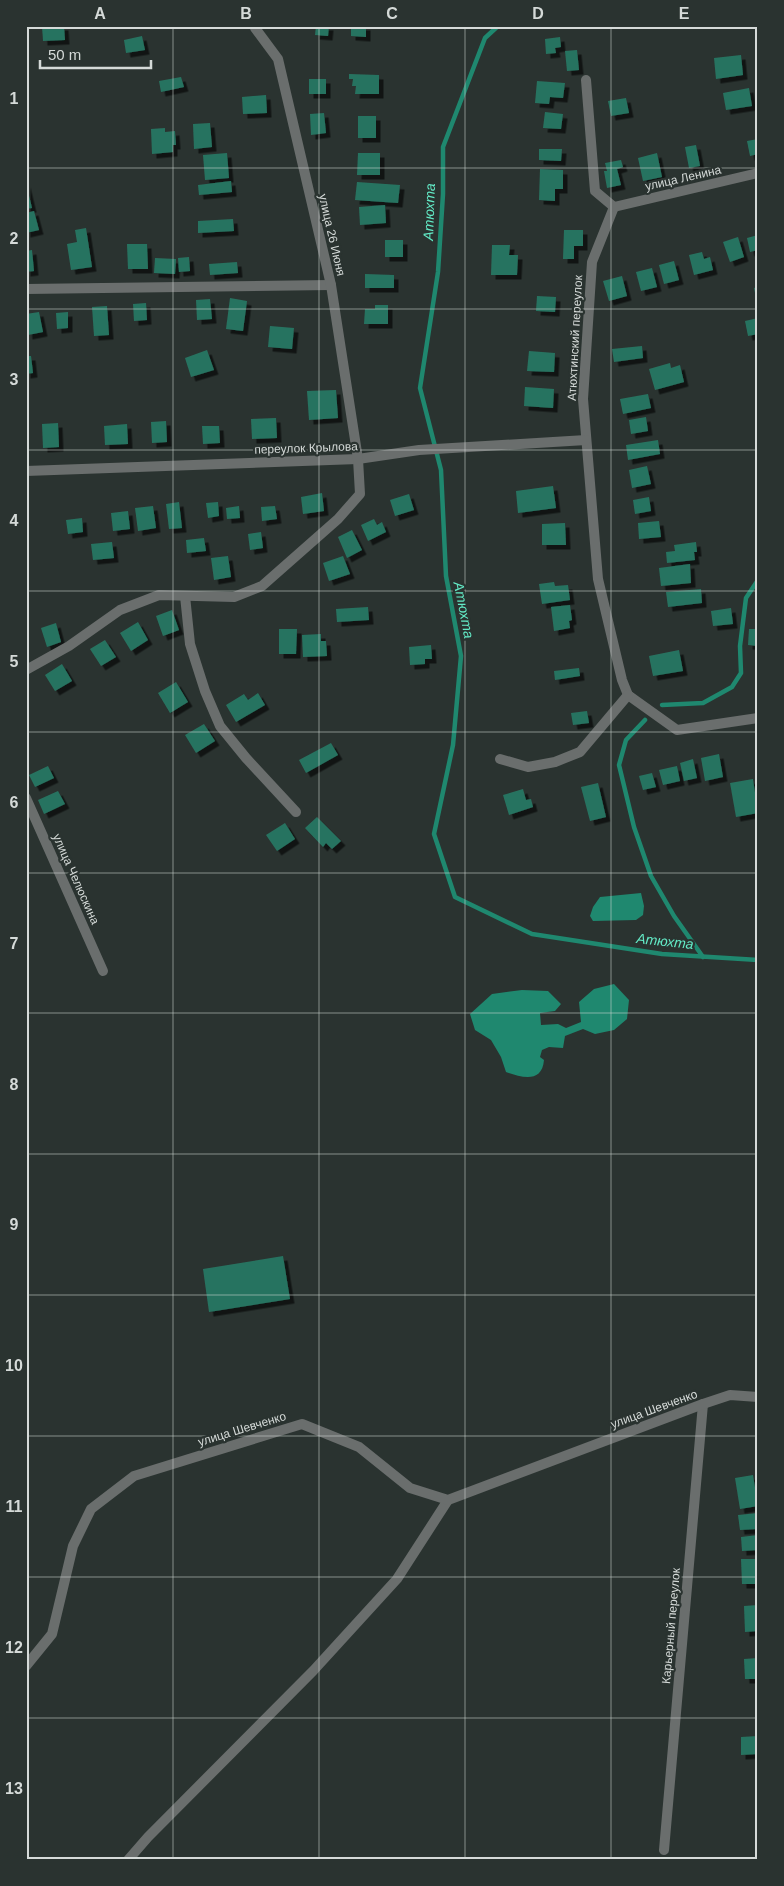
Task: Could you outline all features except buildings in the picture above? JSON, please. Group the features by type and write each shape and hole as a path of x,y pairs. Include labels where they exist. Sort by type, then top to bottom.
{"street":[{"name":"улица 26 Июня","path":"185,596 234,597 262,586 338,519 360,494 358,459 331,285 278,59 254,27"},
{"path":"586,80 594,191 614,207"},
{"name":"улица Ленина","path":"614,207 758,173"},
{"name":"Атюхтинский переулок","path":"614,207 592,262 582,400 598,579 622,680 628,695"},
{"path":"26,289 331,285"},
{"name":"переулок Крылова","path":"26,471 358,459 419,450 586,440"},
{"path":"26,670 69,646 120,610 159,595 185,596 190,644 205,691 220,726 246,758 296,812"},
{"path":"500,759 528,767 555,762 580,752 628,695 677,730 758,718"},
{"name":"улица Челюскина","path":"26,798 103,971"},
{"name":"улица Шевченко","path":"26,1666 52,1634 73,1546 91,1509 134,1476 302,1424 359,1447 410,1488 448,1500 730,1395 758,1398"},
{"name":"Карьерный переулок","path":"664,1850 703,1404"},
{"path":"128,1860 148,1836 314,1671 397,1579 448,1500"}],"shaded area":[{"path":"641,893 644,906 643,915 636,920 593,921 590,916 593,907 600,897"},
{"path":"614,984 629,1000 627,1019 614,1030 595,1034 583,1029 565,1036 563,1048 549,1047 542,1050 540,1057 544,1060 542,1068 535,1076 524,1077 506,1072 501,1057 491,1040 475,1030 470,1014 492,994 522,990 548,991 561,1004 555,1011 540,1013 541,1025 558,1024 566,1028 581,1022 579,1002 594,989"}],"waterway":[{"name":"Атюхта","path":"498,26 485,38 443,147 443,194 438,272 420,388 441,470 446,576 461,656 453,745 434,834 455,897 532,934 662,954 758,960"},
{"path":"662,705 703,703 732,687 741,673 740,646 746,598 758,580"},
{"path":"645,720 626,740 619,765 634,827 651,876 674,916 703,957"}]}
